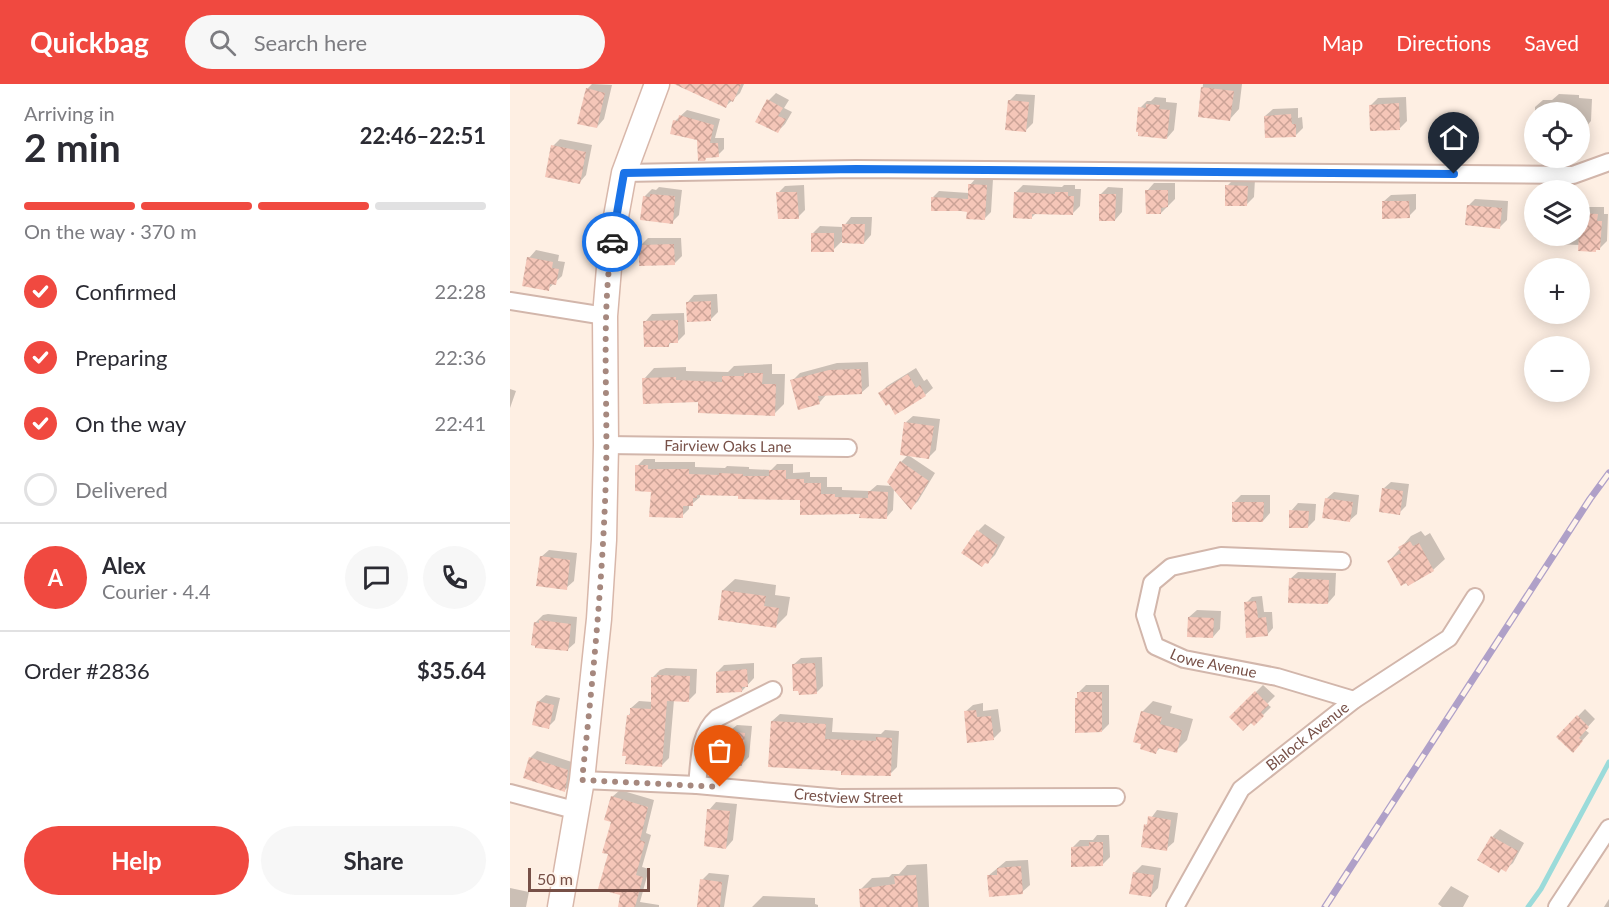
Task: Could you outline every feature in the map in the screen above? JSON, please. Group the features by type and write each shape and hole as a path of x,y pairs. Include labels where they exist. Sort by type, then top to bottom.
{"main road":[{"path":"560,907 578,811 599,619 604,540 606,445 604,316 611,244 624,173 657,84"}],"street":[{"path":"624,173 868,169 1573,175 1609,162"},
{"path":"510,302 604,316"},
{"name":"Fairview Oaks Lane","path":"606,445 848,448"},
{"name":"Lowe Avenue","path":"1342,561 1221,556 1171,567 1152,583 1145,615 1155,646 1184,659 1277,677 1354,700"},
{"name":"Blalock Avenue","path":"1175,907 1241,789 1354,700 1449,638 1475,597"},
{"path":"697,784 702,742 710,724 717,718 773,690"},
{"name":"Crestview Street","path":"582,780 697,784 839,798 1116,797"},
{"path":"510,793 578,811"},
{"path":"1557,907 1609,828"}],"building":[{"path":"674,84 741,84 733,102 729,100 726,108"},
{"path":"1201,87 1234,91 1230,121 1198,117"},
{"path":"586,88 605,93 597,128 577,124"},
{"path":"767,99 783,108 778,116 786,119 778,133 755,122"},
{"path":"1008,100 1029,102 1026,132 1005,130"},
{"path":"1399,103 1400,130 1370,131 1369,105"},
{"path":"1146,104 1160,105 1159,109 1170,110 1167,139 1138,136 1136,132 1138,107 1146,108"},
{"path":"1291,114 1292,124 1296,124 1296,137 1265,138 1264,116"},
{"path":"679,115 714,125 710,143 718,143 719,157 698,161 697,140 670,134 673,120 678,121"},
{"path":"551,145 586,152 580,184 545,177"},
{"path":"968,184 987,185 985,220 966,219 967,212 961,211 931,211 931,197 968,199"},
{"path":"1225,185 1248,186 1247,206 1225,206"},
{"path":"1145,190 1168,190 1168,207 1161,208 1161,214 1146,214"},
{"path":"776,192 797,192 799,219 778,219"},
{"path":"1014,192 1055,194 1055,192 1068,192 1068,196 1074,196 1073,215 1032,214 1032,219 1013,218"},
{"path":"650,194 675,196 673,224 640,220 643,196 650,197"},
{"path":"1099,194 1116,194 1115,221 1099,221"},
{"path":"1382,201 1409,201 1410,218 1382,219"},
{"path":"1467,205 1502,208 1500,229 1465,225"},
{"path":"1590,214 1598,214 1597,221 1602,221 1600,250 1596,252 1578,251 1578,246 1590,246"},
{"path":"842,224 865,224 864,244 842,243"},
{"path":"811,233 834,233 834,252 811,252"},
{"path":"674,244 675,265 639,266 639,245"},
{"path":"527,257 553,262 552,268 559,269 556,285 550,284 549,291 522,286"},
{"path":"711,301 711,321 687,322 686,302"},
{"path":"678,320 678,343 669,343 669,347 644,347 643,321"},
{"path":"861,369 862,394 818,396 820,404 798,410 790,380 829,370"},
{"path":"744,373 763,373 762,384 776,384 775,416 698,413 698,402 643,404 642,378 676,377 676,380 722,382 722,376 744,376"},
{"path":"908,374 916,388 920,385 926,396 895,415 889,404 886,406 878,393"},
{"path":"904,422 934,426 929,459 900,455"},
{"path":"900,461 929,481 911,510 887,482"},
{"path":"635,465 648,465 648,469 689,469 689,474 719,475 719,473 743,474 743,476 769,476 769,470 786,470 786,479 804,479 804,483 821,483 821,494 835,494 835,497 868,498 868,491 888,492 887,519 859,518 860,514 800,515 800,500 738,499 738,496 697,495 697,498 693,498 693,506 683,506 683,518 649,517 651,492 635,491"},
{"path":"1382,488 1403,491 1400,515 1379,512"},
{"path":"1325,498 1353,502 1350,522 1322,518"},
{"path":"1232,502 1264,502 1263,522 1232,522"},
{"path":"1289,510 1309,511 1308,528 1289,528"},
{"path":"977,530 998,545 988,564 985,563 982,567 961,553"},
{"path":"1410,541 1413,546 1419,543 1434,571 1408,586 1406,583 1401,586 1387,561 1401,553 1398,547"},
{"path":"540,556 570,560 567,590 536,586"},
{"path":"1289,578 1329,580 1328,604 1288,603"},
{"path":"722,590 766,596 764,606 779,608 776,628 718,620"},
{"path":"1256,601 1258,618 1266,617 1268,636 1246,638 1244,602"},
{"path":"1188,617 1214,618 1213,638 1187,637"},
{"path":"539,620 571,624 568,651 535,648 531,645 534,622 539,623"},
{"path":"815,663 817,694 799,695 798,691 793,691 792,664"},
{"path":"747,669 748,687 742,687 742,692 716,693 716,672"},
{"path":"657,675 690,676 689,702 667,701 662,767 625,764 626,756 622,756 627,715 630,715 630,708 651,709 651,677 657,677"},
{"path":"1255,691 1269,705 1261,712 1264,716 1254,726 1251,723 1243,731 1229,717"},
{"path":"1077,692 1102,692 1102,732 1075,733"},
{"path":"537,701 554,705 549,729 532,725"},
{"path":"976,710 977,717 991,716 994,740 967,743 964,711"},
{"path":"1141,711 1162,717 1160,724 1182,730 1177,753 1158,748 1156,754 1140,749 1141,744 1133,742"},
{"path":"1577,715 1589,727 1579,738 1583,741 1573,753 1556,737"},
{"path":"771,721 826,724 825,739 876,741 876,737 892,738 891,776 841,775 841,771 768,767"},
{"path":"728,731 745,733 742,766 719,764 721,736 728,736"},
{"path":"529,757 568,770 565,792 523,778"},
{"path":"611,796 648,807 640,840 645,842 636,875 643,877 635,907 618,907 620,895 598,889 608,854 602,853 611,822 604,820"},
{"path":"707,809 730,811 726,849 704,846"},
{"path":"1148,816 1171,820 1167,851 1141,847 1144,824 1147,825"},
{"path":"1491,836 1518,851 1506,872 1501,869 1499,873 1477,860"},
{"path":"1089,842 1103,842 1103,866 1071,867 1071,847 1089,846"},
{"path":"1021,866 1023,894 989,897 987,875 997,875 997,868"},
{"path":"1133,872 1154,875 1151,897 1129,894"},
{"path":"916,875 918,907 860,907 859,889 895,884 894,876"},
{"path":"700,879 722,882 720,907 697,907"}],"waterway":[{"path":"1528,907 1541,889 1609,762"}],"railway":[{"path":"1325,907 1609,473"}],"way so far":[{"path":"612,242 604,316 606,445 604,540 599,619 582,780 697,784 720,787"}],"route":[{"path":"612,242 624,173 856,169 1454,174"}]}
